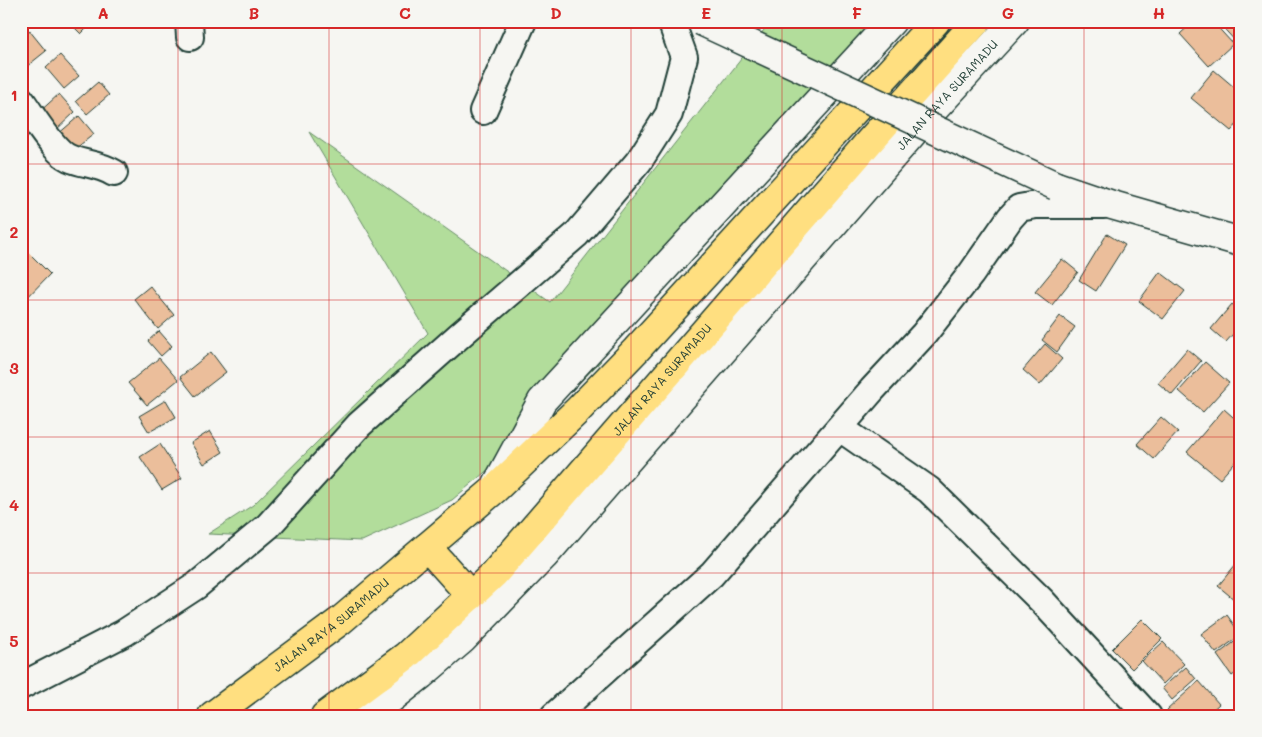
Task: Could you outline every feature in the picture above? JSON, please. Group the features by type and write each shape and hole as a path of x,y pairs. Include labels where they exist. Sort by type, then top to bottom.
{"highway":[{"name":"JALAN RAYA SURAMADU","path":"212,716 340,621 494,490 577,411 636,350 936,21"},
{"name":"JALAN RAYA SURAMADU","path":"325,716 406,656 500,567 976,21"},
{"path":"427,548 471,596"}],"main road":[{"path":"701,21 1056,186 1112,205 1241,242"},
{"name":"JALAN RAYA SURAMADU","path":"494,490 542,402 892,21"},
{"name":"JALAN RAYA SURAMADU","path":"369,716 463,639 513,590 924,120 1015,21"},
{"path":"924,120 930,73"}],"street":[{"path":"483,111 523,21"},
{"path":"21,686 124,633 196,586 268,526 359,425 460,334 576,235 639,161 669,114 684,57 670,21"},
{"path":"21,100 46,137 66,157 102,166 114,172"},
{"path":"554,716 712,574 924,334 1019,208 1036,205 1112,205"},
{"path":"840,428 929,490 1042,601 1148,716"}],"green space":[{"path":"771,21 883,21 584,347 601,361 522,441 452,500 362,541 208,534 253,505 428,333 309,132 550,302"}],"building":[{"path":"68,21 94,21 81,34"},
{"path":"1194,21 1212,21 1233,44 1209,66 1180,34"},
{"path":"1217,21 1241,21 1241,41 1238,44"},
{"path":"29,30 46,51 21,71 21,36"},
{"path":"60,55 79,76 64,89 46,68"},
{"path":"1214,70 1241,93 1241,120 1231,131 1191,98"},
{"path":"98,82 109,95 87,114 76,101"},
{"path":"59,94 75,112 54,132 37,114"},
{"path":"79,116 94,134 71,152 57,135"},
{"path":"1107,234 1125,245 1096,291 1079,280"},
{"path":"24,248 50,274 21,304 21,250"},
{"path":"1062,259 1078,272 1052,305 1035,292"},
{"path":"1160,272 1185,291 1163,319 1139,301"},
{"path":"150,286 174,315 158,329 134,299"},
{"path":"1232,304 1241,311 1241,325 1226,342 1211,329"},
{"path":"1060,316 1075,327 1057,352 1042,340"},
{"path":"159,331 172,346 161,356 148,341"},
{"path":"1045,344 1062,359 1040,385 1023,370"},
{"path":"1187,349 1201,361 1172,395 1158,383"},
{"path":"211,352 226,372 195,396 180,377"},
{"path":"159,358 178,380 147,405 128,383"},
{"path":"1205,362 1229,383 1203,412 1179,391"},
{"path":"166,400 176,417 149,432 139,416"},
{"path":"1224,409 1241,424 1241,455 1220,479 1187,452"},
{"path":"1161,417 1178,432 1154,459 1137,444"},
{"path":"210,431 223,452 204,464 191,443"},
{"path":"160,444 182,478 162,490 140,457"},
{"path":"1241,460 1241,474 1234,468"},
{"path":"1241,558 1241,605 1218,586"},
{"path":"1227,615 1241,635 1216,653 1201,634"},
{"path":"1142,619 1162,639 1132,669 1112,649"},
{"path":"1241,637 1241,669 1232,676 1217,655"},
{"path":"1163,642 1184,664 1163,684 1142,661"},
{"path":"1186,667 1196,679 1172,700 1162,688"},
{"path":"1199,681 1219,704 1206,716 1173,716 1167,710"}]}
